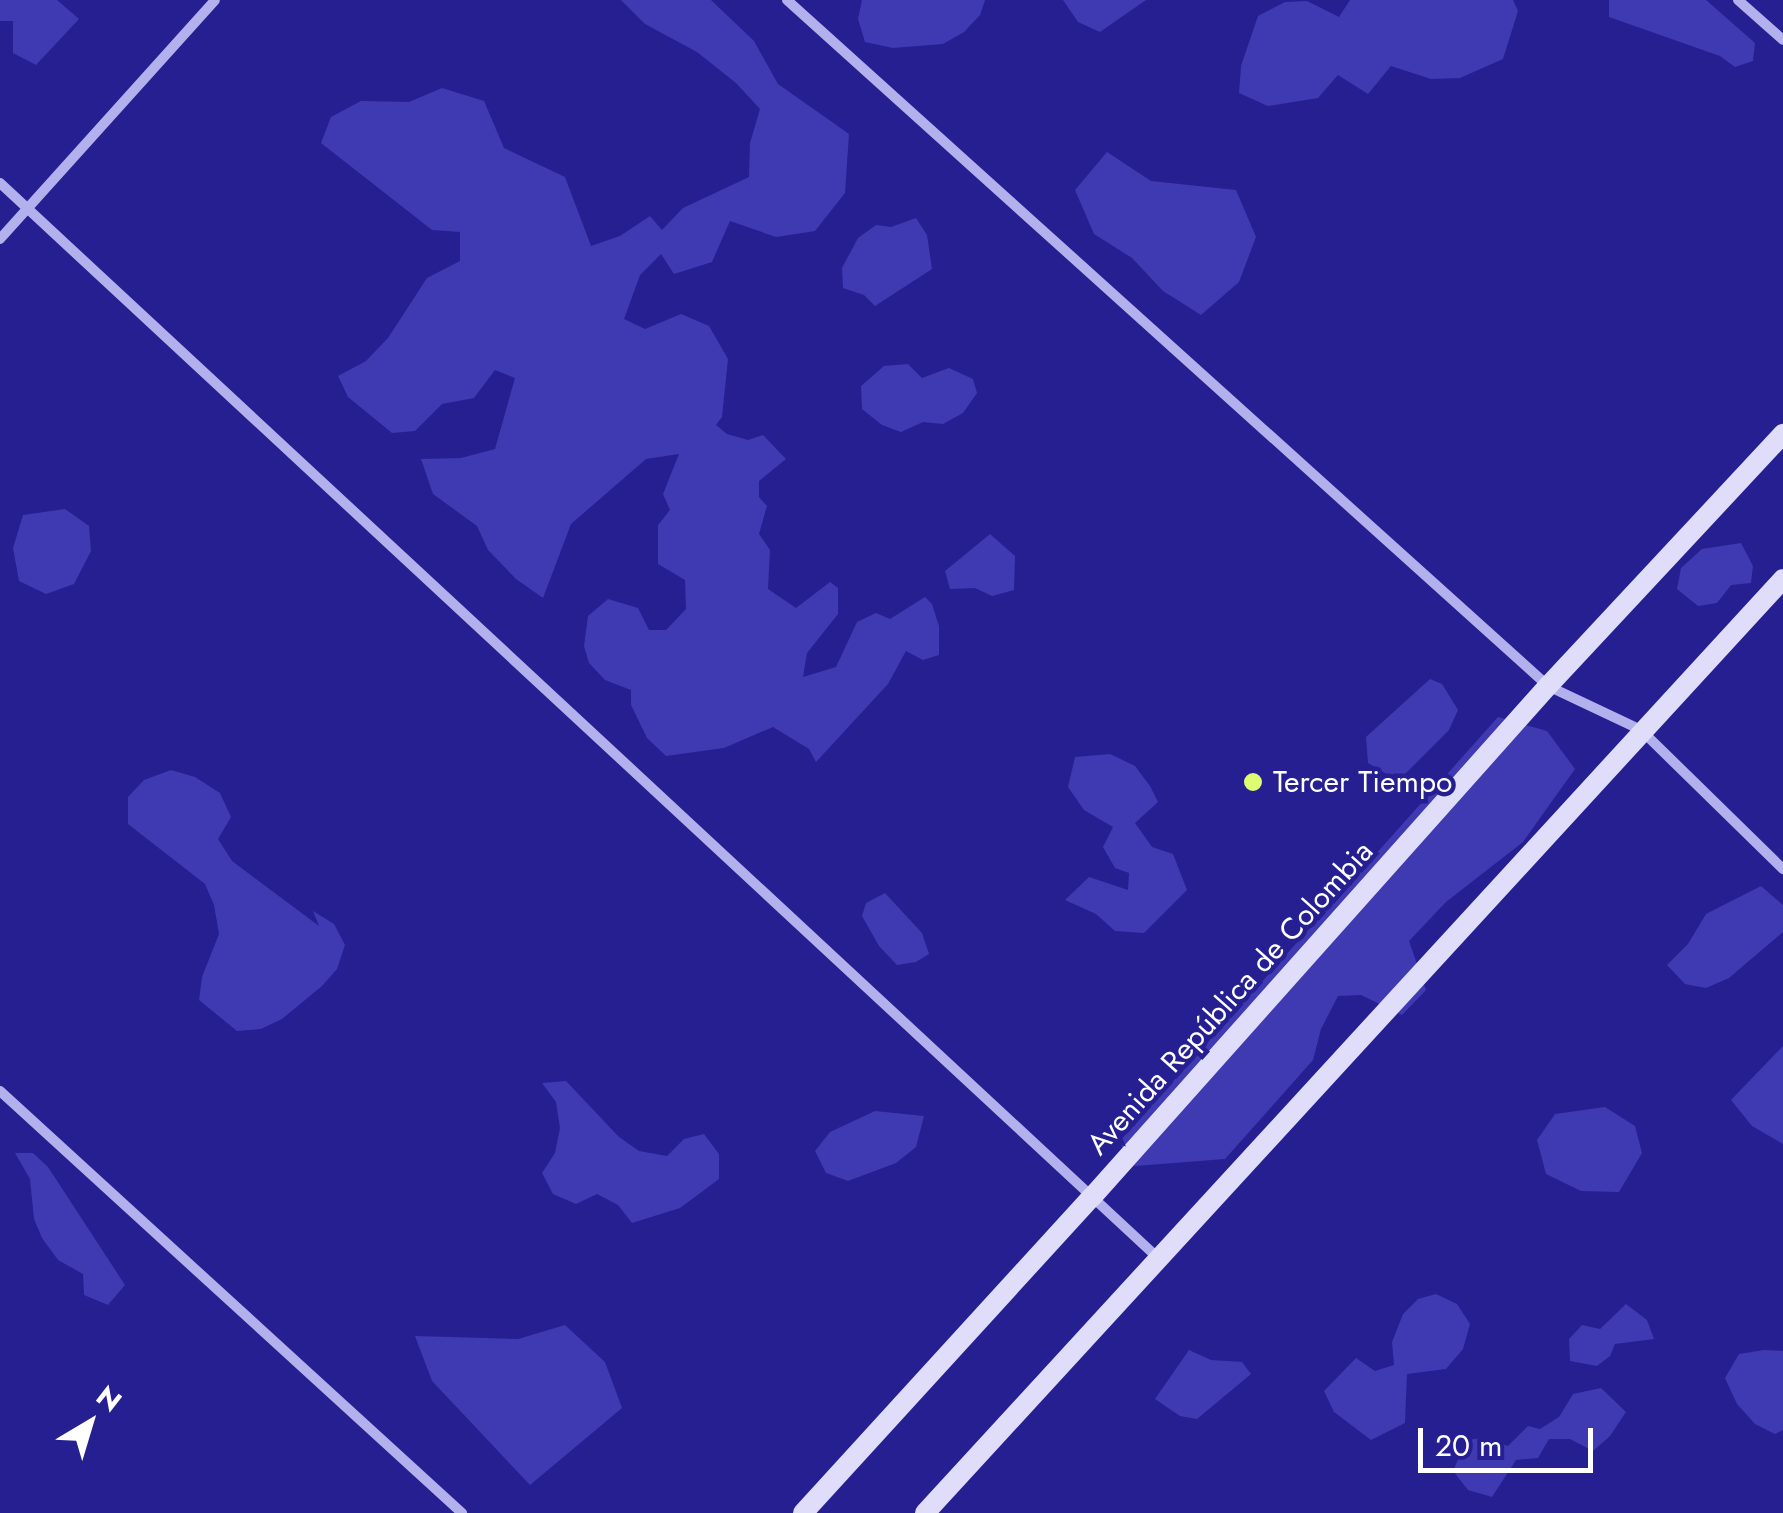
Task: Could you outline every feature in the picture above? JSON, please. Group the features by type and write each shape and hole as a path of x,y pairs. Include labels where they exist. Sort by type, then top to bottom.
{"street":[{"path":"0,239 215,0"},
{"path":"787,0 1548,686 1641,730 1783,870"},
{"path":"1738,0 1783,40"},
{"path":"0,184 1159,1260"},
{"name":"Avenida República de Colombia","path":"803,1513 1092,1198 1548,686 1783,434"},
{"path":"925,1513 1783,579"},
{"path":"0,1091 462,1513"}],"shaded area":[{"path":"0,0 57,0 79,19 36,65 13,53 13,21 0,21"},
{"path":"621,0 711,0 754,41 778,84 849,134 845,193 815,231 776,237 730,221 712,262 674,274 661,254 640,275 624,319 645,329 681,314 709,326 728,359 722,417 716,425 727,434 748,440 763,435 786,459 759,481 759,497 767,506 759,534 770,550 768,589 796,608 830,582 838,588 838,614 807,653 803,677 836,667 857,622 876,613 890,619 925,597 932,604 939,626 939,655 923,660 906,651 888,684 816,762 809,749 773,727 724,748 666,756 647,738 631,705 631,690 605,680 589,663 584,646 588,616 608,599 638,608 649,630 666,630 686,609 685,580 658,564 658,525 670,510 663,494 679,454 646,459 571,524 543,598 516,579 488,550 477,526 433,494 421,459 461,458 495,449 515,378 495,370 474,398 442,404 415,431 392,433 348,397 338,376 366,361 388,338 427,278 460,261 460,232 432,230 321,143 331,117 361,101 409,102 442,88 484,101 504,148 565,177 591,246 620,236 650,216 662,230 683,208 749,177 750,143 760,109 736,83 697,52 645,24"},
{"path":"862,0 985,0 980,15 964,32 943,44 893,48 865,42 858,19"},
{"path":"1063,0 1146,0 1100,32 1078,22"},
{"path":"1350,0 1513,0 1518,11 1503,59 1460,78 1431,79 1391,66 1368,94 1338,75 1318,98 1268,106 1239,93 1241,66 1258,16 1285,2 1307,1 1339,17"},
{"path":"1609,0 1706,0 1755,43 1753,61 1735,67 1720,56 1609,17"},
{"path":"1107,152 1151,181 1236,190 1256,237 1239,282 1201,315 1163,291 1132,258 1094,234 1075,190"},
{"path":"916,218 927,235 932,269 875,306 864,295 843,288 842,268 858,238 876,225 891,227"},
{"path":"908,364 922,378 949,368 973,379 977,393 963,413 943,424 923,422 901,432 882,425 862,409 861,386 884,366"},
{"path":"65,509 89,526 91,551 74,584 46,594 19,581 13,548 23,515"},
{"path":"990,534 1015,556 1014,590 992,596 975,588 950,589 945,571"},
{"path":"1741,543 1753,566 1751,583 1731,585 1717,603 1698,606 1677,589 1681,568 1702,549"},
{"path":"1430,679 1442,684 1458,710 1449,730 1398,781 1368,763 1366,737"},
{"path":"1498,717 1547,731 1575,769 1523,842 1446,902 1409,941 1426,990 1402,1015 1361,995 1338,996 1321,1029 1313,1060 1225,1159 1135,1166 1119,1142"},
{"path":"1110,754 1135,766 1150,786 1158,802 1135,823 1152,847 1173,854 1187,890 1144,933 1115,931 1096,914 1065,900 1089,877 1128,890 1129,873 1115,868 1103,847 1113,827 1084,810 1068,787 1075,757"},
{"path":"171,770 195,777 220,793 231,817 218,839 232,861 319,926 313,911 334,924 345,945 337,969 322,986 282,1019 261,1029 237,1031 199,1000 202,977 219,934 214,905 205,884 128,824 128,797 144,780"},
{"path":"1761,886 1783,905 1783,932 1729,978 1706,988 1685,984 1667,965 1688,944 1706,914"},
{"path":"885,893 922,933 929,954 916,962 897,965 879,946 862,916 866,903"},
{"path":"1783,1046 1783,1144 1752,1126 1731,1100"},
{"path":"566,1081 619,1137 639,1151 667,1156 684,1139 704,1134 719,1154 719,1179 680,1208 632,1223 618,1205 597,1194 576,1204 553,1194 542,1173 555,1153 560,1128 556,1102 542,1083"},
{"path":"1605,1107 1635,1126 1642,1153 1619,1192 1581,1191 1546,1174 1537,1140 1555,1114"},
{"path":"875,1111 924,1116 916,1147 896,1163 848,1181 826,1173 815,1151 830,1132"},
{"path":"15,1153 33,1153 48,1167 125,1285 108,1305 84,1295 83,1274 58,1260 42,1238 34,1219 30,1179"},
{"path":"1436,1294 1457,1304 1470,1324 1463,1349 1446,1369 1407,1374 1405,1423 1371,1440 1334,1412 1324,1391 1356,1358 1375,1371 1394,1365 1392,1342 1403,1314 1418,1299"},
{"path":"1626,1304 1647,1320 1654,1339 1615,1344 1610,1356 1597,1366 1570,1361 1569,1339 1582,1325 1600,1329"},
{"path":"565,1325 605,1362 622,1408 530,1485 432,1381 415,1336 518,1339"},
{"path":"1189,1350 1211,1360 1242,1362 1251,1374 1197,1419 1180,1416 1155,1399"},
{"path":"1783,1351 1783,1430 1775,1434 1755,1424 1737,1404 1725,1378 1739,1354"},
{"path":"1601,1388 1626,1412 1610,1436 1593,1451 1570,1439 1549,1439 1538,1458 1516,1460 1492,1497 1468,1490 1453,1471 1467,1440 1482,1438 1508,1446 1528,1426 1540,1429 1559,1417 1573,1394"}],"place":[{"name":"Tercer Tiempo","path":"1253,782"}]}
